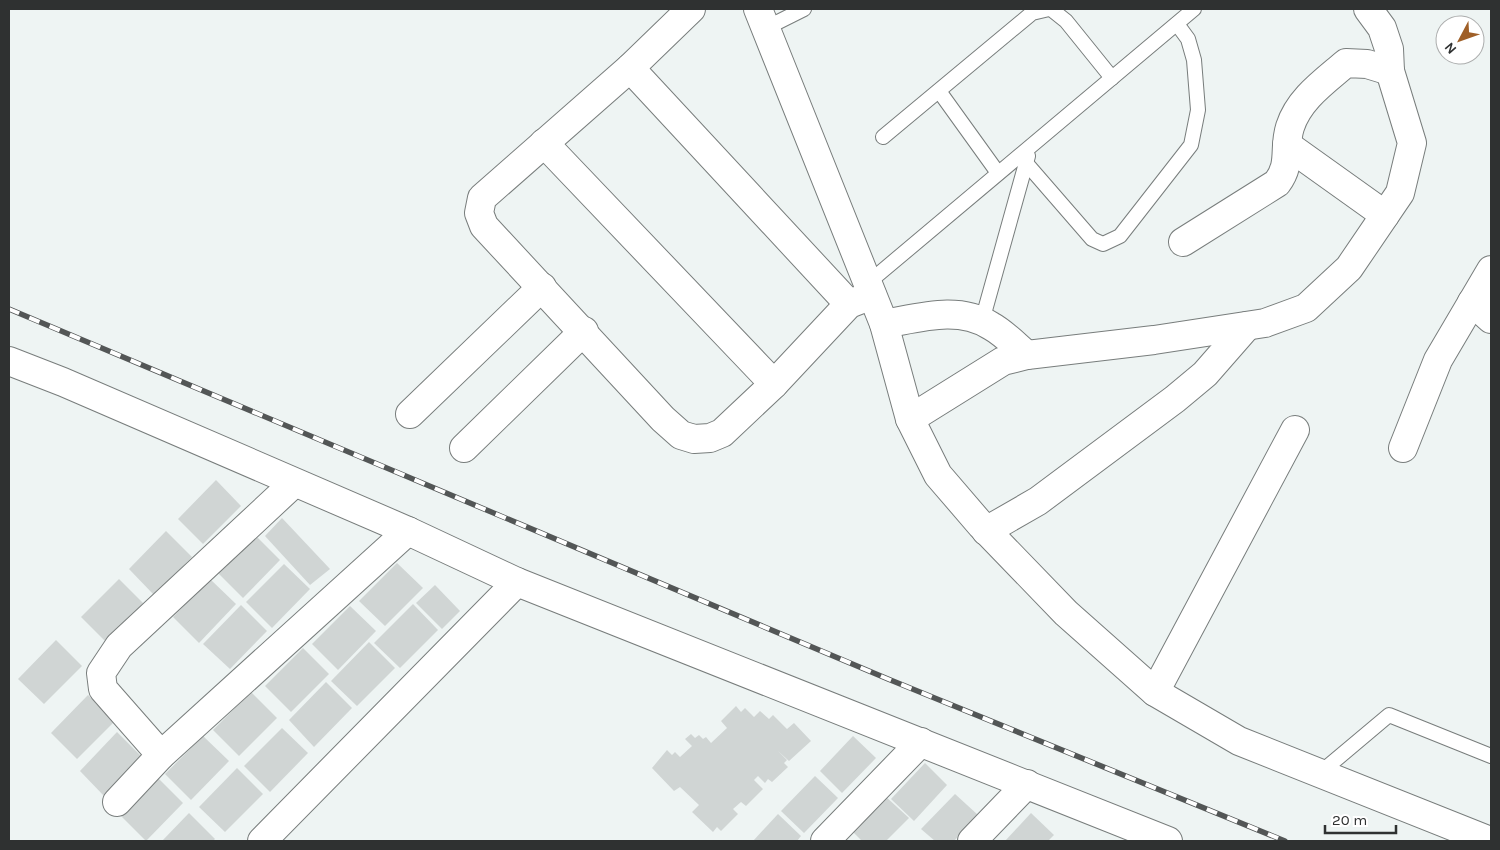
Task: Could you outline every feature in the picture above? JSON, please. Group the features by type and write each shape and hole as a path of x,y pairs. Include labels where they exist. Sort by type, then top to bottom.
{"street":[{"path":"691,9 630,68 482,198 479,213 484,226 584,331 663,419 681,435 694,438 710,438 722,433 774,384 863,294"},
{"path":"910,419 1003,361 1028,355 1154,340 1265,323 1306,308 1348,268 1400,193 1412,143 1390,71 1389,49 1383,15"},
{"path":"762,19 863,294"},
{"path":"1183,242 1277,183 1285,172 1289,128 1299,106 1346,63 1367,64 1390,71"},
{"path":"630,68 863,294 884,324 910,419 938,475 986,531 1066,613 1156,692 1239,741 1490,841"},
{"path":"544,143 774,384"},
{"path":"1287,145 1385,215"},
{"path":"1403,448 1438,360 1481,310 1491,270"},
{"path":"410,414 542,287"},
{"path":"884,324 938,314 968,315 991,326 1028,355"},
{"path":"986,531 1038,501 1175,399 1205,374 1247,326"},
{"path":"464,448 584,331"},
{"path":"9,360 408,531 516,582 1168,841"},
{"path":"1156,692 1295,430"},
{"path":"161,755 103,689 100,673 119,646 294,483"},
{"path":"117,802 161,755 408,531"},
{"path":"262,841 516,582"},
{"path":"825,841 921,742"},
{"path":"972,841 1027,784"}],"lane":[{"path":"762,19 804,9"},
{"path":"883,137 1032,13 1050,9 1066,21 1112,78"},
{"path":"863,294 998,173 1194,9"},
{"path":"1026,163 1092,239 1103,244 1120,236 1190,145 1198,110 1194,60 1188,39 1177,24"},
{"path":"939,91 998,173"},
{"path":"982,321 1031,145"},
{"path":"1320,773 1389,715 1491,756"}],"building":[{"path":"216,480 241,506 203,544 178,519"},
{"path":"282,518 330,569 310,585 265,536"},
{"path":"166,531 192,557 154,595 129,569"},
{"path":"254,534 280,560 243,598 217,572"},
{"path":"397,563 423,588 385,626 359,601"},
{"path":"284,564 310,589 272,628 246,602"},
{"path":"119,579 145,605 107,643 81,617"},
{"path":"210,579 236,604 199,643 173,617"},
{"path":"435,585 460,611 442,629 416,603"},
{"path":"413,604 438,630 400,668 374,643"},
{"path":"241,605 267,631 230,669 203,644"},
{"path":"350,606 376,631 338,670 312,644"},
{"path":"56,640 82,666 44,704 18,679"},
{"path":"369,642 395,668 357,706 331,681"},
{"path":"303,648 329,674 291,712 265,686"},
{"path":"326,682 352,708 314,747 289,720"},
{"path":"251,692 277,718 239,756 213,730"},
{"path":"88,695 115,721 77,759 51,733"},
{"path":"736,706 741,712 745,708 754,717 760,711 769,719 773,715 787,729 794,723 811,741 789,761 778,751 787,760 784,763 788,767 772,782 768,779 765,783 758,776 754,780 763,789 746,806 741,802 733,809 738,814 721,831 717,827 713,832 692,812 699,805 680,787 674,791 652,768 667,750 672,755 675,752 680,757 692,746 685,739 691,734 695,738 699,735 703,739 706,737 711,743 727,728 721,721"},
{"path":"282,728 308,753 270,792 244,766"},
{"path":"117,732 143,758 105,797 80,771"},
{"path":"203,736 229,761 191,800 165,774"},
{"path":"853,736 876,758 842,793 820,771"},
{"path":"925,763 947,785 914,821 891,799"},
{"path":"237,768 263,794 225,832 199,807"},
{"path":"815,776 838,798 804,833 781,811"},
{"path":"157,777 183,803 146,841 120,815"},
{"path":"955,794 978,815 954,841 935,841 921,829"},
{"path":"885,796 909,818 886,841 862,841 852,831"},
{"path":"189,813 215,839 213,841 162,841"},
{"path":"1031,813 1054,835 1048,841 1005,841"},
{"path":"778,814 801,836 797,841 753,841"}],"railway":[{"path":"9,309 888,679 1285,841"}]}
